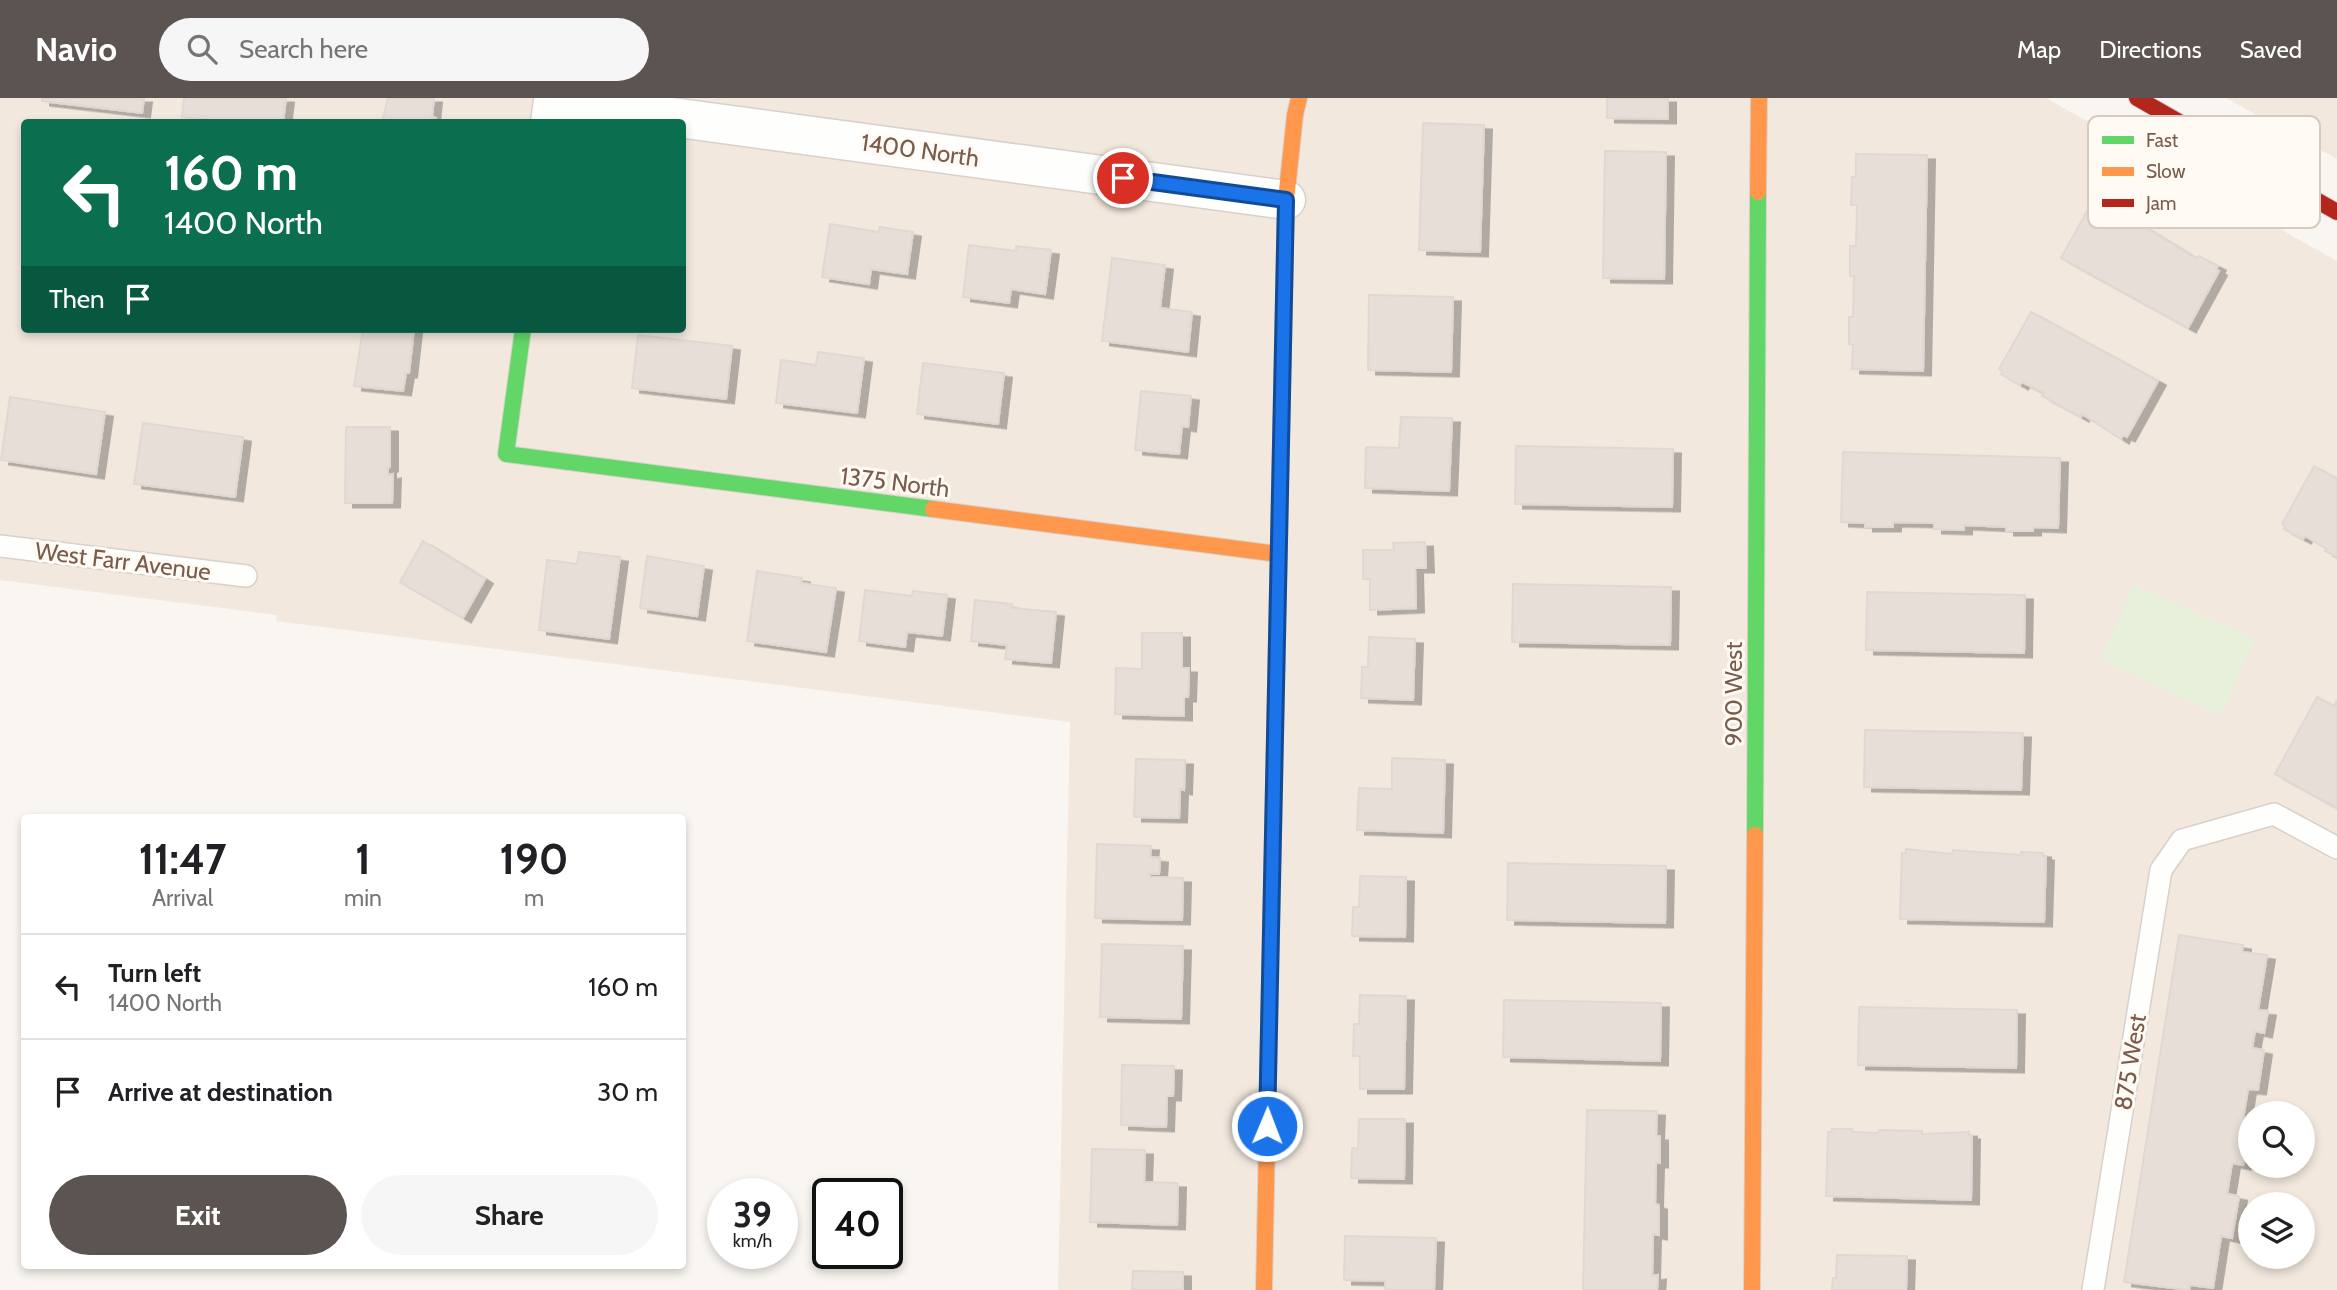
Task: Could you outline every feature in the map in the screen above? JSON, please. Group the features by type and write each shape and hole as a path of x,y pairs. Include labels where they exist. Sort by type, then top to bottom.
{"street":[{"path":"1264,1290 1286,200 1299,98"},
{"name":"900 West","path":"1752,1290 1759,98"},
{"path":"2137,98 2169,116"},
{"name":"1400 North","path":"552,112 610,119"},
{"name":"1400 North","path":"686,128 1286,200"},
{"path":"2320,202 2337,212"},
{"name":"1375 North","path":"522,333 506,454 1278,554"}],"lane":[{"name":"West Farr Avenue","path":"0,546 246,576"},
{"name":"875 West","path":"2093,1290 2161,870 2182,840 2274,814 2337,848"}],"shaded area":[{"path":"0,98 2046,98 2088,122 2088,228 2278,228 2337,261 2337,1290 1058,1290 1070,722 276,621 277,615 0,580"},
{"path":"2226,98 2337,98 2337,159 2320,150 2320,116 2259,116"}],"green space":[{"path":"2134,585 2255,639 2221,715 2100,660"}],"building":[{"path":"42,98 144,98 142,113 42,101"},
{"path":"184,98 286,98 283,119 182,117"},
{"path":"388,98 434,98 432,117 436,119 383,119"},
{"path":"1607,98 1668,98 1668,119 1607,118"},
{"path":"1423,123 1484,125 1480,252 1419,250"},
{"path":"1605,151 1666,152 1664,279 1603,278"},
{"path":"1856,154 1927,155 1923,371 1852,369 1853,345 1849,344 1849,317 1853,317 1854,276 1850,276 1850,246 1856,246 1857,205 1851,205 1852,177 1856,177"},
{"path":"2088,209 2088,228 2146,228 2197,259 2199,256 2218,266 2216,269 2219,271 2188,328 2061,258"},
{"path":"830,224 879,232 880,227 913,232 907,274 871,269 869,284 822,277"},
{"path":"969,245 1016,251 1016,246 1051,250 1045,294 1011,289 1009,303 963,297"},
{"path":"1112,258 1165,265 1160,308 1192,312 1188,352 1102,341"},
{"path":"1369,295 1453,297 1451,372 1368,370"},
{"path":"2031,312 2158,381 2127,437 2123,435 2121,439 2082,414 2081,417 2042,396 2044,393 2022,382 2020,385 2001,374 1999,369"},
{"path":"362,333 414,333 409,373 406,373 403,391 354,386"},
{"path":"638,335 732,346 726,399 632,388"},
{"path":"818,352 864,358 857,413 776,403 781,360 816,365"},
{"path":"923,363 1004,373 998,424 917,414"},
{"path":"1141,391 1191,396 1188,427 1182,426 1179,454 1135,450"},
{"path":"10,397 105,412 96,474 1,460"},
{"path":"1401,417 1452,418 1449,491 1365,488 1366,447 1399,448"},
{"path":"143,423 243,437 235,497 134,484"},
{"path":"346,427 390,427 388,475 393,474 392,503 345,503"},
{"path":"1516,446 1673,449 1672,507 1515,504"},
{"path":"1843,452 2060,458 2058,528 2033,527 2033,531 2006,531 2006,527 1964,525 1964,530 1934,529 1934,523 1893,522 1893,527 1865,527 1865,523 1841,522"},
{"path":"2314,466 2337,479 2337,557 2305,536 2303,539 2284,529 2282,524"},
{"path":"423,541 485,579 463,618 400,582"},
{"path":"1425,542 1426,568 1415,568 1416,608 1370,610 1370,579 1363,579 1363,550 1394,550 1393,543"},
{"path":"579,552 620,557 609,639 539,630 547,560 577,564"},
{"path":"647,556 704,566 697,616 640,608"},
{"path":"757,571 802,578 801,583 836,588 826,652 747,641"},
{"path":"1513,584 1671,587 1670,645 1512,642"},
{"path":"865,590 912,596 913,591 947,595 942,636 907,632 905,647 859,641"},
{"path":"1867,592 2025,595 2024,653 1866,650"},
{"path":"975,600 1012,604 1011,608 1056,612 1051,663 1005,659 1007,645 971,641"},
{"path":"1142,633 1182,633 1182,668 1189,668 1184,716 1115,714 1116,668 1142,669"},
{"path":"1369,637 1415,639 1413,700 1361,698 1362,667 1368,667"},
{"path":"2317,697 2334,706 2337,700 2337,808 2275,774"},
{"path":"1865,730 2023,733 2021,790 1864,787"},
{"path":"1392,758 1445,760 1443,833 1357,830 1359,788 1392,789"},
{"path":"1136,759 1185,760 1179,818 1134,817"},
{"path":"1097,844 1151,846 1150,857 1160,858 1159,874 1150,874 1150,877 1183,878 1182,920 1095,918"},
{"path":"1906,849 1952,854 1953,850 2021,855 2021,852 2043,853 2043,856 2046,856 2044,922 1900,919 1902,853 1906,853"},
{"path":"1508,863 1666,866 1665,923 1507,920"},
{"path":"1360,876 1406,877 1405,937 1352,936 1353,907 1359,907"},
{"path":"2179,935 2243,945 2242,952 2267,955 2258,1010 2268,1011 2264,1033 2255,1031 2252,1048 2264,1050 2258,1090 2248,1089 2246,1101 2238,1101 2238,1164 2232,1163 2227,1194 2238,1196 2232,1238 2221,1236 2213,1288 2190,1285 2189,1290 2124,1282"},
{"path":"1102,944 1183,946 1181,1019 1100,1017"},
{"path":"1360,995 1406,996 1404,1089 1360,1089 1360,1056 1353,1056 1354,1024 1359,1024"},
{"path":"1504,1000 1661,1003 1660,1061 1503,1057"},
{"path":"1859,1007 2017,1010 2016,1068 1858,1065"},
{"path":"1122,1065 1174,1066 1173,1096 1167,1096 1166,1127 1121,1125"},
{"path":"1587,1110 1657,1111 1656,1136 1660,1136 1660,1163 1656,1163 1655,1204 1659,1205 1659,1235 1653,1234 1652,1276 1658,1275 1657,1290 1583,1290"},
{"path":"1359,1119 1405,1119 1404,1179 1351,1178 1352,1148 1358,1149"},
{"path":"1832,1129 1878,1133 1879,1130 1922,1131 1922,1134 1969,1132 1969,1135 1972,1135 1971,1200 1826,1196 1828,1132 1832,1132"},
{"path":"1092,1149 1145,1150 1144,1182 1178,1183 1177,1225 1090,1222"},
{"path":"1345,1236 1436,1238 1434,1290 1385,1290 1385,1281 1344,1280"},
{"path":"1837,1255 1907,1256 1906,1290 1832,1290 1833,1278 1836,1278"},
{"path":"1133,1271 1183,1272 1183,1290 1132,1290"}],"traffic: fast":[{"path":"1755,835 1758,192"},
{"path":"522,333 506,454 933,509"},
{"path":"1272,883 1280,493"}],"traffic: slow":[{"path":"1280,493 1286,200 1299,98"},
{"path":"1758,192 1759,98"},
{"path":"933,509 1278,554"},
{"path":"1752,1290 1755,835"},
{"path":"1264,1290 1272,883"}],"traffic: jam":[{"path":"2137,98 2169,116"},
{"path":"2320,202 2337,212"}],"route":[{"path":"1123,178 1286,200 1267,1126"}]}
